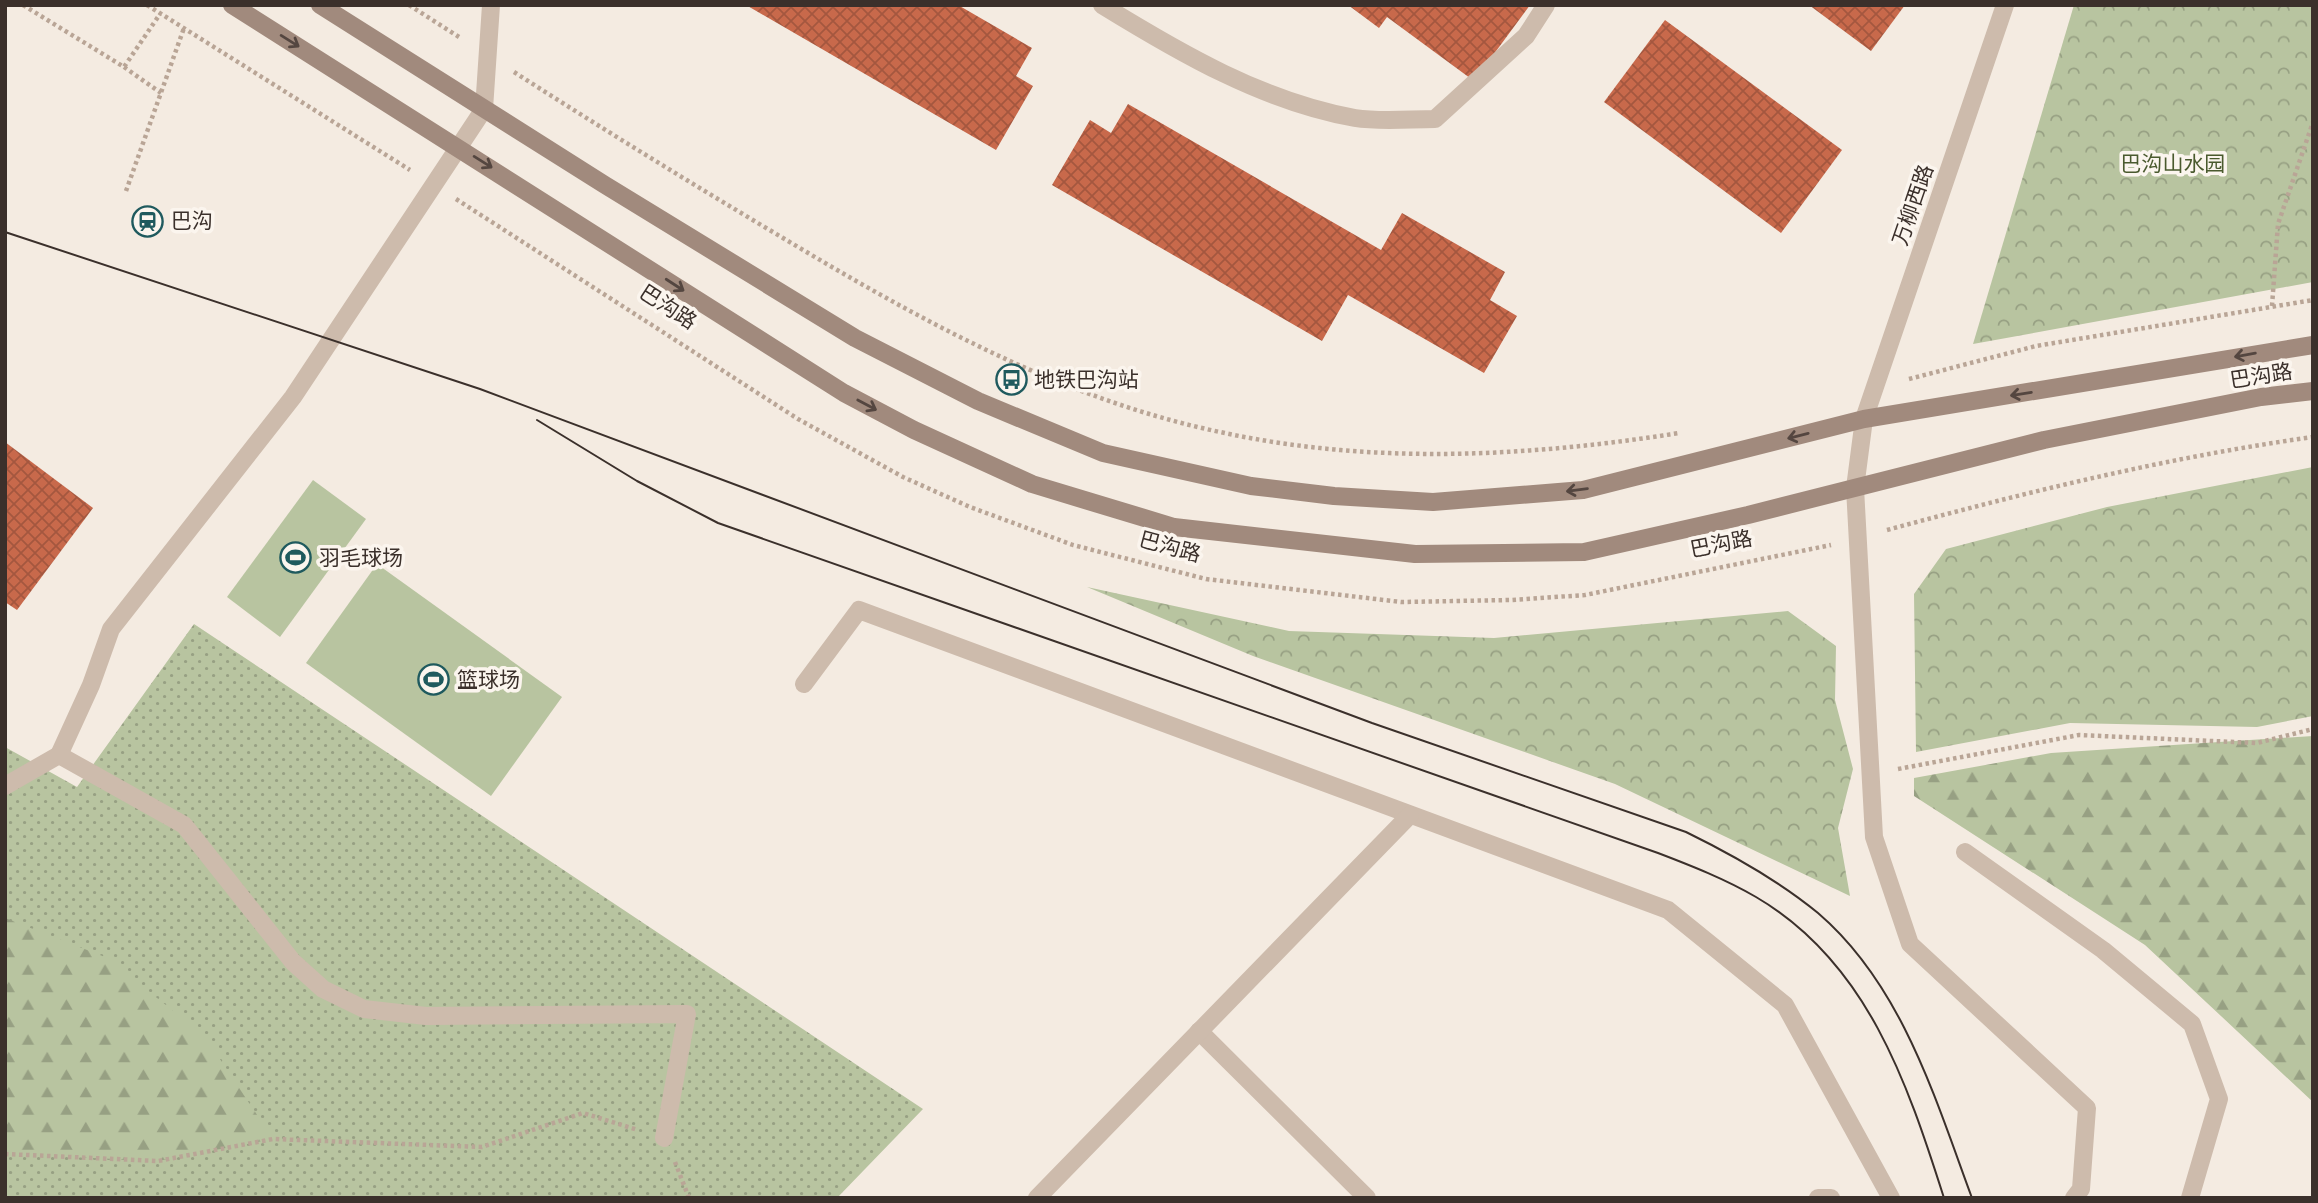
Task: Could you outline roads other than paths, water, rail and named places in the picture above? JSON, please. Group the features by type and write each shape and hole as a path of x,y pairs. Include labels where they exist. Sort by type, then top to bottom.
{"main road":[{"name":"巴沟路","path":"232,5 844,393 890,418 1032,484 1174,527 1415,554 1584,552 2044,440 2261,397 2313,391"},
{"name":"巴沟路","path":"320,5 855,338 978,401 1103,453 1251,486 1334,496 1433,502 1583,490 1864,419 2313,345"}],"street":[{"path":"8,780 59,755 91,685 111,629 293,397 484,109 491,5"},
{"path":"1102,5 1178,52 1276,96 1356,118 1435,119 1526,36 1546,5"},
{"name":"万柳西路","path":"2005,5 1864,419 1855,488 1874,837 1910,944 2087,1108 2081,1189 2074,1198"},
{"path":"804,684 859,610 1668,910 1785,1005 1891,1198"},
{"path":"59,755 184,825 293,962 323,989 364,1009 426,1016 687,1014 664,1138"},
{"path":"1037,1198 1410,815"},
{"path":"1965,852 2103,950 2192,1024 2219,1099 2190,1198"},
{"path":"1199,1031 1367,1198"},
{"path":"1818,1198 1830,1198"}],"tram line":[{"path":"5,232 480,389 1372,723 1686,832 1755,869 1787,890 1818,913 1847,942 1894,1008 1913,1045 1972,1198"},
{"path":"537,420 637,481 718,523 1658,853 1744,890 1794,924 1827,955 1855,990 1898,1069 1944,1198"}],"place":[{"name":"巴沟","path":"148,221"},
{"name":"地铁巴沟站","path":"1011,380"},
{"name":"羽毛球场","path":"296,558"},
{"name":"篮球场","path":"434,680"}],"park label":[{"name":"巴沟山水园","path":"2173,164"}]}
